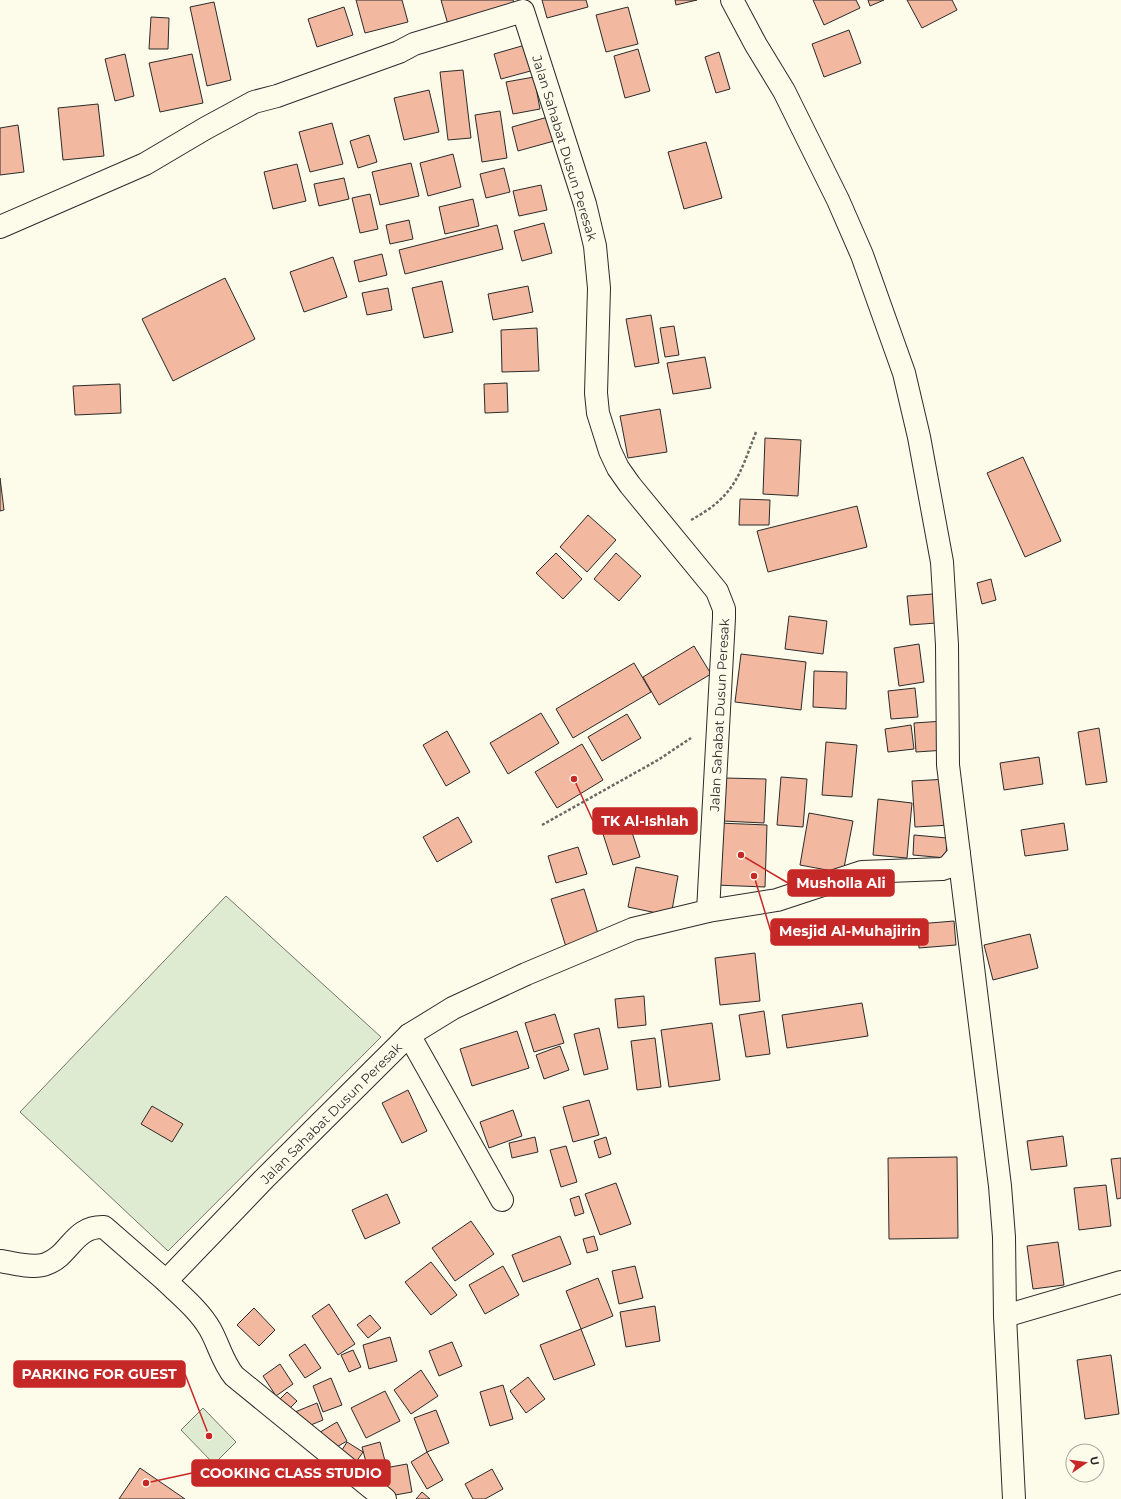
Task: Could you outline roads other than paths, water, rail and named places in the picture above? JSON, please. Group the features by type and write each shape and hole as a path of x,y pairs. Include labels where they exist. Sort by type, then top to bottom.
{"street":[{"path":"732,0 756,45 784,91 838,200 862,255 904,373 919,437 942,562 947,645 948,765 1000,1186 1004,1237 1005,1316 1014,1499"},
{"name":"Jalan Sahabat Dusun Peresak","path":"0,227 145,164 254,102 277,96 399,52 414,44 522,5 585,204 595,246 599,303 596,393 603,432 618,468 712,583 724,608 708,911"},
{"name":"Jalan Sahabat Dusun Peresak","path":"166,1281 266,1177 409,1035 453,1008 533,971 633,929 708,911 777,900 862,872 948,868 959,854"},
{"path":"409,1035 502,1200"},
{"path":"0,1261 39,1266 46,1264 59,1256 83,1231 95,1226 104,1227 166,1281 199,1313 210,1330 226,1366 234,1376 385,1499"},
{"path":"1005,1316 1121,1282"}],"place":[{"name":"TK Al-Ishlah","path":"574,779"},
{"name":"Musholla Ali","path":"741,855"},
{"name":"Mesjid Al-Muhajirin","path":"754,876"},
{"name":"PARKING FOR GUEST","path":"209,1436"},
{"name":"COOKING CLASS STUDIO","path":"146,1483"}]}
